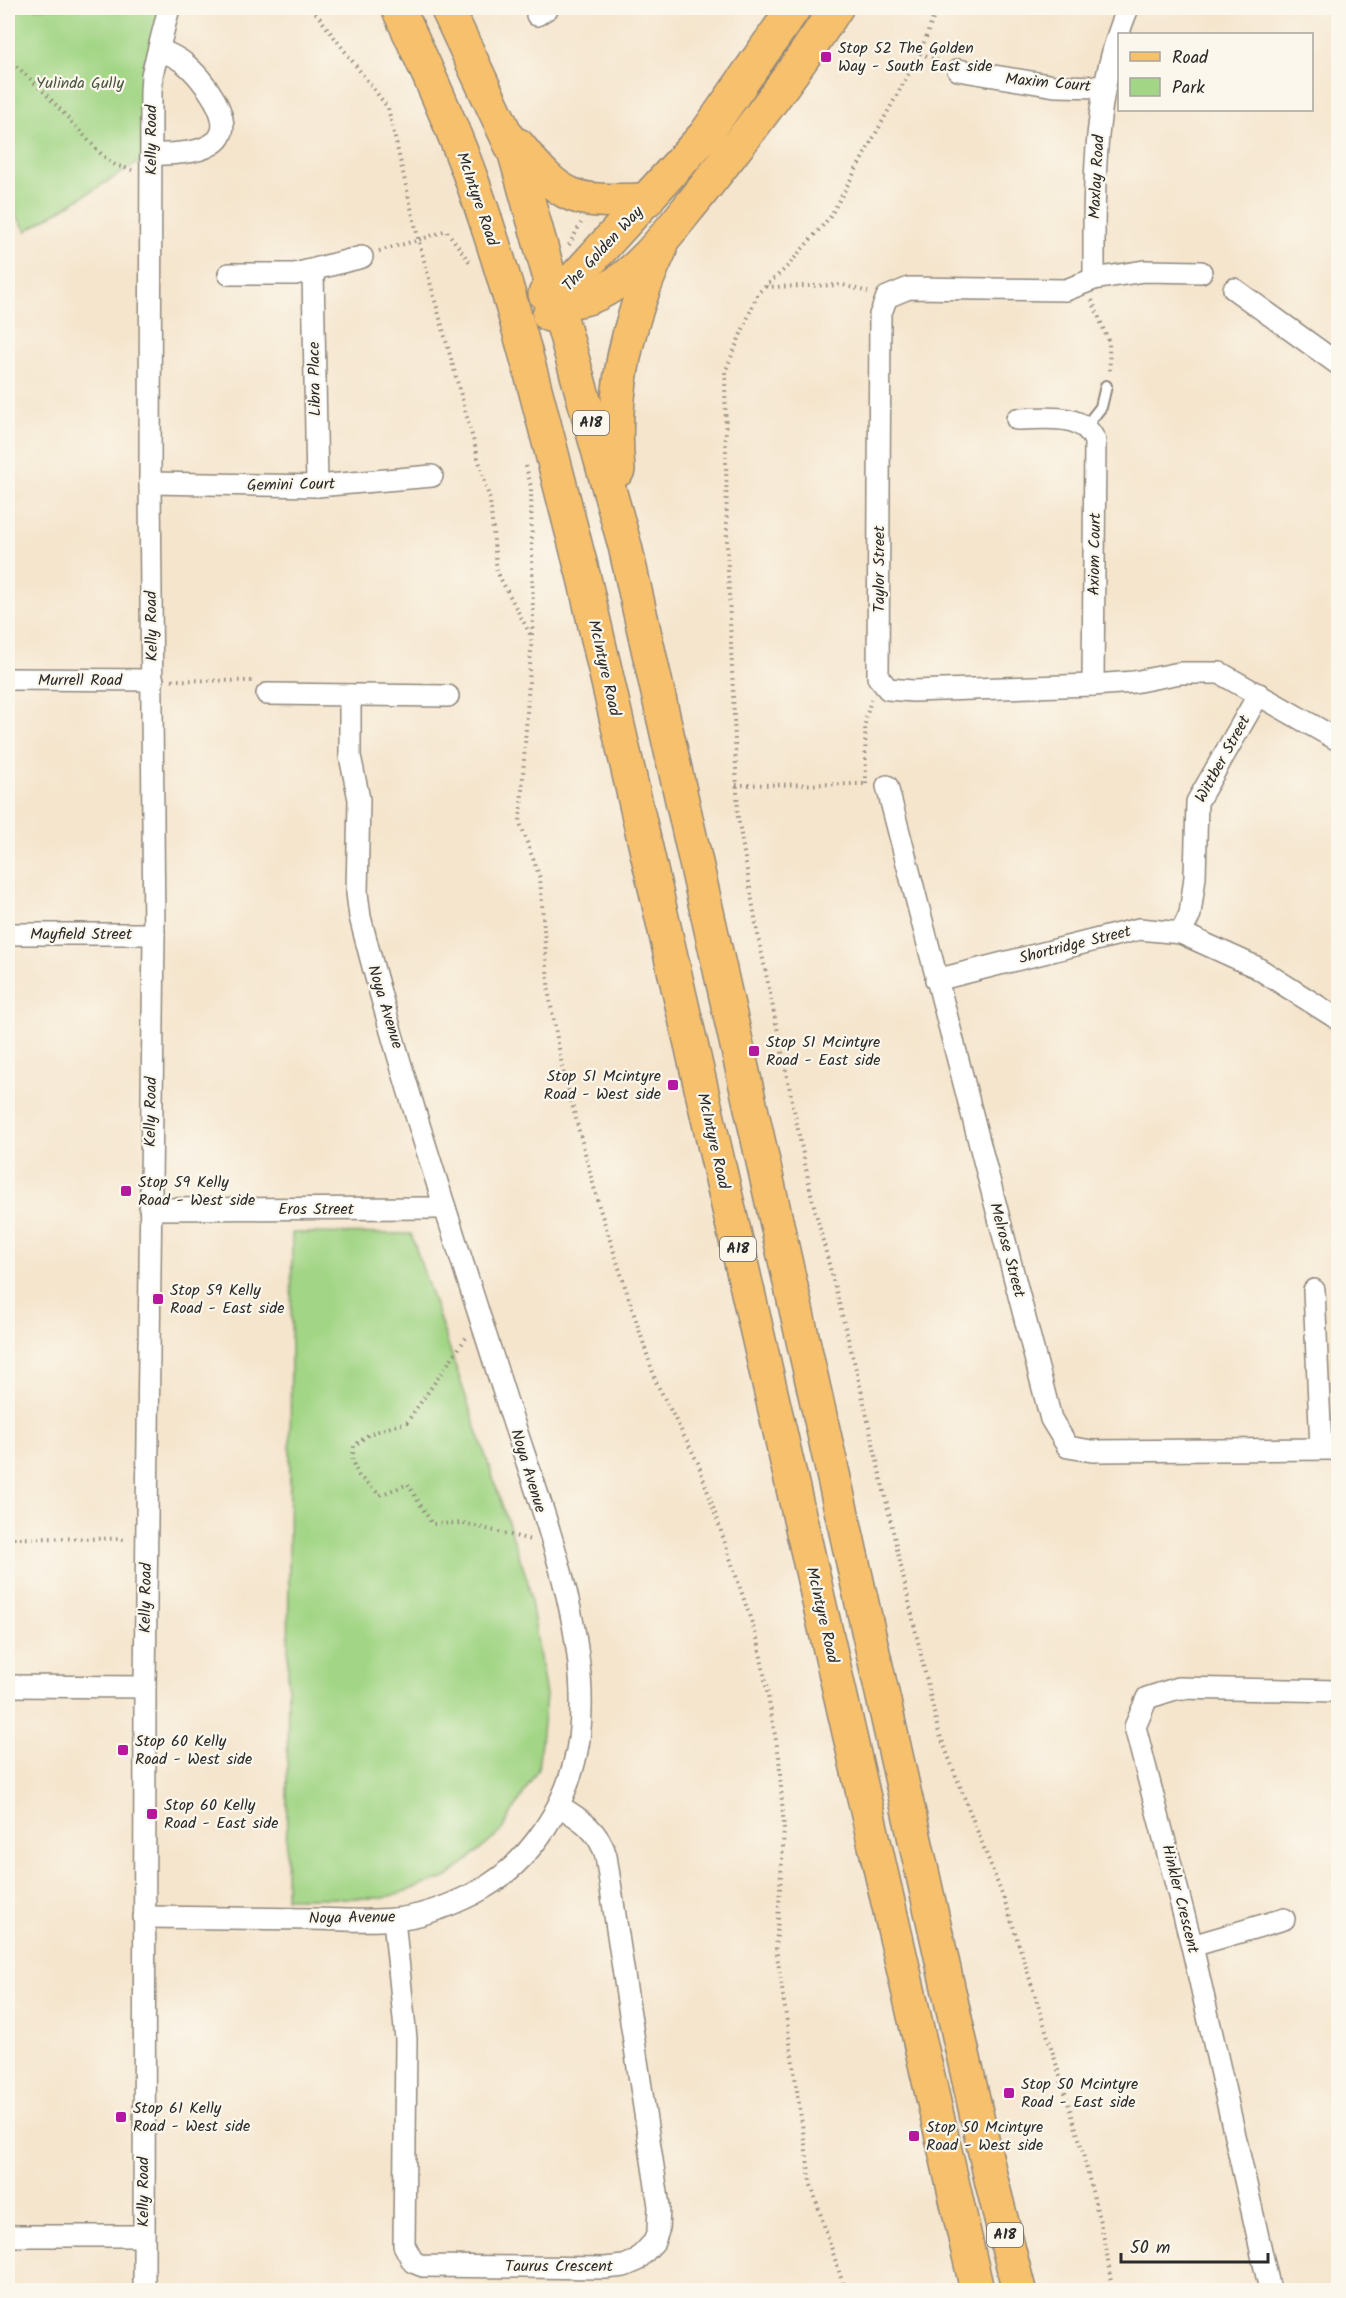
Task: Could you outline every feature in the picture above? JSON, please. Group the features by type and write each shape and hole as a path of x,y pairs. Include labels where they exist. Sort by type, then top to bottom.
{"main road":[{"name":"McIntyre Road","path":"398,8 457,142 483,212 516,321 584,578 977,2290"},
{"name":"A18","path":"447,8 505,128 625,546 989,2168 1019,2290"},
{"name":"The Golden Way","path":"556,300 711,127 794,8"},
{"name":"The Golden Way","path":"556,300 574,302 607,290 626,276 669,232 754,126 836,8"},
{"path":"505,128 541,174 566,193 603,201 647,200"},
{"path":"483,212 530,279 556,300 544,330 545,344 582,509 584,578"},
{"path":"625,546 616,440 617,398 631,322 669,232"}],"street":[{"name":"Kelly Road","path":"144,2290 145,1687 154,934 150,483 151,166 152,75 169,8"},
{"name":"Maxlay Road","path":"1092,286 1094,181 1104,87 1118,32 1128,8"},
{"path":"151,166 208,146 218,140 223,120 214,98 184,63 159,49"},
{"name":"Maxim Court","path":"958,70 1055,86 1104,87"},
{"path":"229,274 278,276 313,272 362,257"},
{"path":"887,297 909,288 1066,290 1092,286 1144,271 1201,272"},
{"name":"Libra Place","path":"313,272 317,486"},
{"path":"1234,289 1338,364"},
{"name":"Taylor Street","path":"878,676 880,315 887,297"},
{"path":"1017,419 1067,418 1086,426"},
{"name":"Axiom Court","path":"1086,426 1095,441 1096,453 1093,685"},
{"name":"Gemini Court","path":"150,483 317,486 432,476"},
{"path":"878,676 888,689 913,691 1093,685 1134,682 1180,673 1220,673 1338,740"},
{"name":"Murrell Road","path":"8,680 153,680"},
{"path":"267,694 448,696"},
{"name":"Wittber Street","path":"1181,933 1190,914 1194,886 1197,802 1259,694"},
{"name":"Noya Avenue","path":"144,1917 394,1920 446,1906 493,1882 512,1867 537,1839 559,1806 577,1749 580,1697 569,1609 552,1547 445,1208 360,917 357,893 359,799 350,756 350,695"},
{"name":"Melrose Street","path":"876,785 936,980 1051,1419 1068,1447 1092,1451 1330,1449"},
{"name":"Shortridge Street","path":"936,980 1138,928 1181,933 1256,967 1338,1019"},
{"name":"Mayfield Street","path":"8,934 154,934"},
{"name":"Eros Street","path":"150,1209 445,1208"},
{"path":"1314,1290 1330,1449"},
{"path":"8,1686 145,1687"},
{"name":"Hinkler Crescent","path":"1270,2290 1192,1946 1135,1727 1147,1698 1178,1688 1338,1691"},
{"name":"Taurus Crescent","path":"394,1920 406,2039 406,2193 403,2233 407,2255 413,2262 423,2266 605,2268 636,2261 654,2242 658,2231 659,2206 606,1856 603,1844 589,1826 559,1806"},
{"path":"1192,1946 1284,1919"},
{"path":"8,2236 143,2236"}],"lane":[{"path":"1086,426 1101,407 1106,386"}],"path":[{"path":"312,8 388,108 419,242 490,501 497,572 531,637"},
{"path":"937,8 920,53 830,217 784,269 758,293 725,372 727,545 735,785 738,818 757,930 812,1198 858,1377 938,1730 1007,1907 1044,2024 1080,2142 1106,2247 1112,2290"},
{"path":"8,59 45,93 102,155 115,165 151,166"},
{"path":"362,257 411,241 419,242 446,230 474,268"},
{"path":"765,287 843,285 887,297"},
{"path":"1092,286 1112,355 1110,375"},
{"path":"526,465 531,487 531,637 520,823 540,878 549,995 563,1070 598,1206 656,1382 698,1463 758,1641 779,1757 784,1830 776,1948 811,2185 845,2290"},
{"path":"735,785 876,785 865,722 878,676"},
{"path":"153,680 251,679 267,694"},
{"path":"481,1322 458,1346 407,1422 369,1434 354,1446 352,1461 359,1476 380,1495 408,1484 432,1524 463,1523 492,1528 552,1547"},
{"path":"8,1538 147,1539"}],"green space":[{"name":"Yulinda Gully","path":"8,8 169,8 151,155 26,231 8,202"},
{"path":"292,1233 411,1234 528,1582 546,1696 538,1769 500,1833 448,1877 384,1898 286,1898"}],"place":[{"name":"Stop 52 The Golden Way - South East side","path":"826,57"},
{"name":"Stop 51 Mcintyre Road - East side","path":"754,1051"},
{"name":"Stop 51 Mcintyre Road - West side","path":"673,1085"},
{"name":"Stop 59 Kelly Road - West side","path":"126,1191"},
{"name":"Stop 59 Kelly Road - East side","path":"158,1299"},
{"name":"Stop 60 Kelly Road - West side","path":"123,1750"},
{"name":"Stop 60 Kelly Road - East side","path":"152,1814"},
{"name":"Stop 50 Mcintyre Road - East side","path":"1009,2093"},
{"name":"Stop 61 Kelly Road - West side","path":"121,2117"},
{"name":"Stop 50 Mcintyre Road - West side","path":"914,2136"}]}
